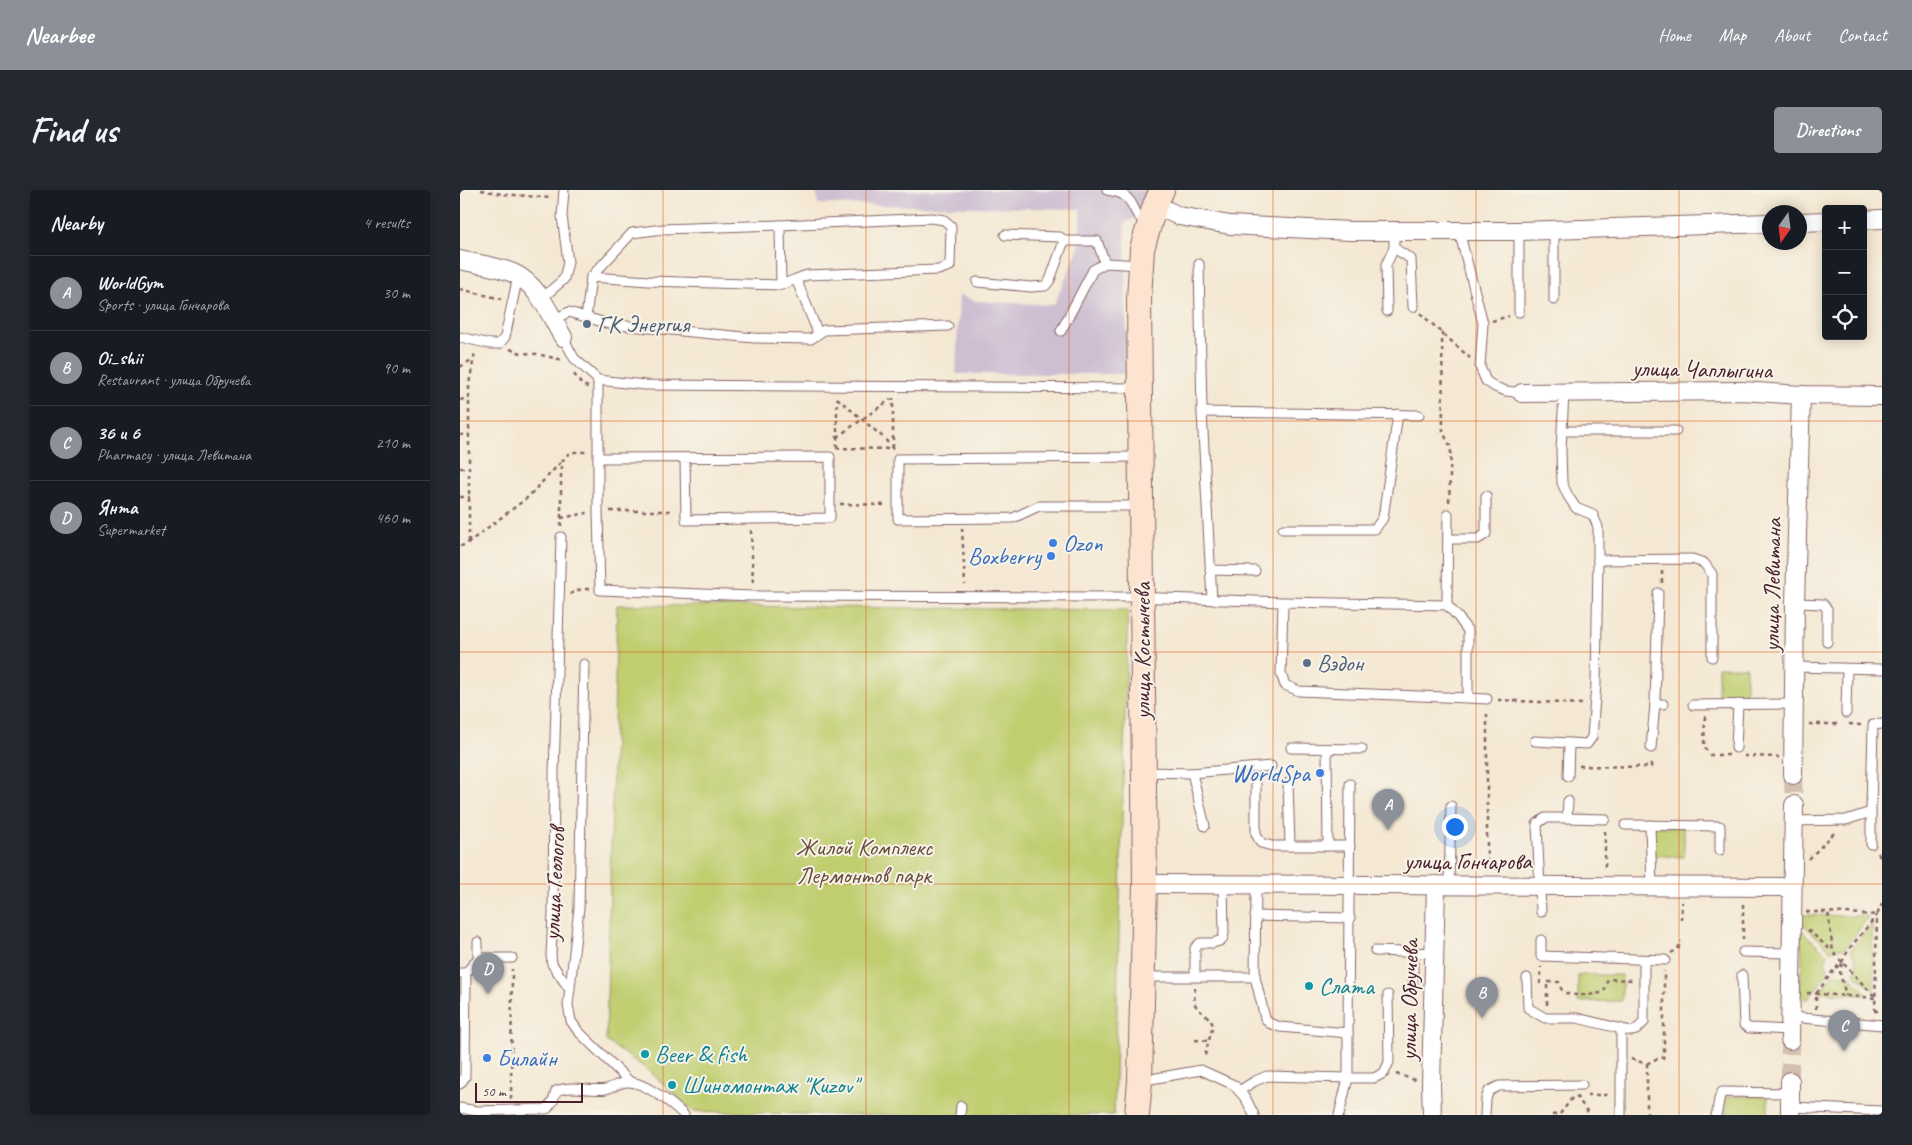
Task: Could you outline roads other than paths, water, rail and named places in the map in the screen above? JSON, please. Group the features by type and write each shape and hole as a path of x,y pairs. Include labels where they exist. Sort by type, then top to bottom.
{"street":[{"path":"1156,206 1178,216 1230,225 1394,240 1459,231 1554,230 1762,222"},
{"name":"улица Костычева","path":"1137,1115 1140,1081 1145,884 1142,772 1140,504 1142,457 1139,308 1142,249 1156,206"},
{"path":"1867,220 1882,219"},
{"path":"1807,222 1822,221"},
{"path":"460,260 512,272 518,276 530,285 539,297 563,337"},
{"name":"улица Чаплыгина","path":"1522,393 1742,391 1801,395 1882,396"},
{"name":"улица Левитана","path":"1793,775 1795,603 1801,395"},
{"path":"1790,1029 1794,813"},
{"name":"улица Гончарова","path":"1145,884 1792,887"},
{"name":"улица Обручева","path":"1432,1115 1434,953 1443,885"}],"lane":[{"path":"1107,190 1123,194 1131,202 1136,214 1141,219 1156,206"},
{"path":"539,297 548,293 564,279 568,262 562,216 563,195"},
{"path":"586,318 591,277 632,234 663,229 932,218 944,220 951,226 950,266 938,270 807,274 781,285 649,281 591,277"},
{"path":"780,225 781,285"},
{"path":"1554,230 1554,300"},
{"path":"1459,231 1483,323 1480,367 1486,381 1495,388 1522,393"},
{"path":"1519,231 1519,312"},
{"path":"1005,235 1060,237 1064,241 1097,241 1105,263"},
{"path":"1394,240 1411,259 1415,309"},
{"path":"1387,311 1386,265 1394,240"},
{"path":"977,282 1031,287 1045,286 1050,280 1064,241"},
{"path":"1061,330 1094,270 1105,263 1141,265"},
{"path":"1199,264 1202,412 1212,600"},
{"path":"460,337 490,344 499,344 501,342 505,337 518,276"},
{"path":"796,279 818,333"},
{"path":"552,320 569,312 609,324 754,338 811,339 824,330 948,326"},
{"path":"563,337 574,358 598,385 600,590 753,596 1142,598 1447,605"},
{"path":"598,385 1141,388"},
{"path":"1535,741 1587,744 1592,737 1598,527 1593,515 1576,508 1562,483 1564,393"},
{"path":"1202,412 1419,415"},
{"path":"1283,529 1376,529 1383,518 1398,414"},
{"path":"1562,430 1676,430"},
{"path":"598,455 685,458 830,458 830,518 686,520 685,458"},
{"path":"1140,504 1130,506 1039,506 1013,518 898,519 898,459 1142,457"},
{"path":"1448,539 1478,539 1486,534 1486,496"},
{"path":"1448,514 1447,605 1468,631 1468,698"},
{"path":"561,537 551,955 552,964 570,990"},
{"path":"1598,560 1692,559 1704,563 1712,574 1712,657"},
{"path":"1210,570 1255,571"},
{"path":"1651,748 1659,704 1658,588"},
{"path":"1283,602 1281,674 1285,685 1299,691 1487,699"},
{"path":"1795,603 1823,604 1827,609 1827,642"},
{"name":"улица Геологов","path":"584,664 579,908 568,1005 571,1021 578,1031 630,1081 643,1085 684,1115"},
{"path":"1794,668 1882,670"},
{"path":"1846,713 1847,669"},
{"path":"1736,752 1738,704"},
{"path":"1693,705 1794,704"},
{"path":"1871,844 1873,725 1882,724"},
{"path":"1568,776 1569,743"},
{"path":"1291,748 1362,749"},
{"path":"1327,749 1328,846"},
{"path":"1142,772 1192,774 1271,766"},
{"path":"1192,774 1205,826"},
{"path":"1288,783 1290,846"},
{"path":"1256,784 1256,834 1261,843 1272,846 1350,846"},
{"path":"1339,1115 1348,1078 1350,784"},
{"path":"1567,818 1568,801"},
{"path":"1443,885 1451,806"},
{"path":"1794,813 1846,820 1871,812"},
{"path":"1542,912 1537,824 1545,818 1605,819"},
{"path":"1625,825 1720,826 1720,850"},
{"path":"1650,825 1652,886"},
{"path":"1194,977 1195,948 1200,943 1213,943 1222,940 1224,933 1223,883"},
{"path":"1256,884 1255,977 1265,1018 1269,1024 1280,1027 1348,1033"},
{"path":"1255,916 1350,918"},
{"path":"1541,940 1541,956 1644,960 1664,963"},
{"path":"460,1084 465,1077 463,973 478,958 478,942"},
{"path":"1375,951 1434,953"},
{"path":"1743,952 1792,953"},
{"path":"1413,953 1413,982"},
{"path":"478,958 512,958"},
{"path":"1527,978 1528,1008 1545,1018 1577,1018 1621,1029 1636,1030 1644,1022 1644,960"},
{"path":"1742,975 1744,1024 1749,1028 1790,1029 1815,1018 1882,1025"},
{"path":"1142,977 1255,977"},
{"path":"1239,1091 1255,1080 1267,1076 1374,1078 1384,1073 1389,1062 1388,995"},
{"path":"1621,1029 1621,1115"},
{"path":"1140,1081 1201,1070 1234,1085 1246,1098 1254,1115"},
{"path":"460,1108 477,1111 511,1110 536,1112 547,1109 553,1101 556,1092 566,1087 606,1089 616,1084 630,1081"},
{"path":"1485,1115 1486,1098 1489,1091 1499,1086 1582,1085"},
{"path":"1716,1115 1718,1099 1722,1092 1790,1099 1832,1112 1882,1111"}],"tunnel":[{"path":"1793,775 1794,805"},
{"path":"1790,1040 1790,1081"}],"place":[{"name":"ГК Энергия","path":"587,324"},
{"name":"Ozon","path":"1053,543"},
{"name":"Boxberry","path":"1051,556"},
{"name":"Вэдон","path":"1307,663"},
{"name":"WorldSpa","path":"1320,773"},
{"name":"WorldGym","path":"1388,830"},
{"name":"Слата","path":"1309,986"},
{"name":"Янта","path":"488,994"},
{"name":"Oi_shii","path":"1482,1018"},
{"name":"36 и 6","path":"1844,1051"},
{"name":"Beer & fish","path":"645,1054"},
{"name":"Билайн","path":"487,1058"},
{"name":"Шиномонтаж \"Kuzov\"","path":"672,1085"}],"park label":[{"name":"Жилой Комплекс Лермонтов парк","path":"864,861"}]}
